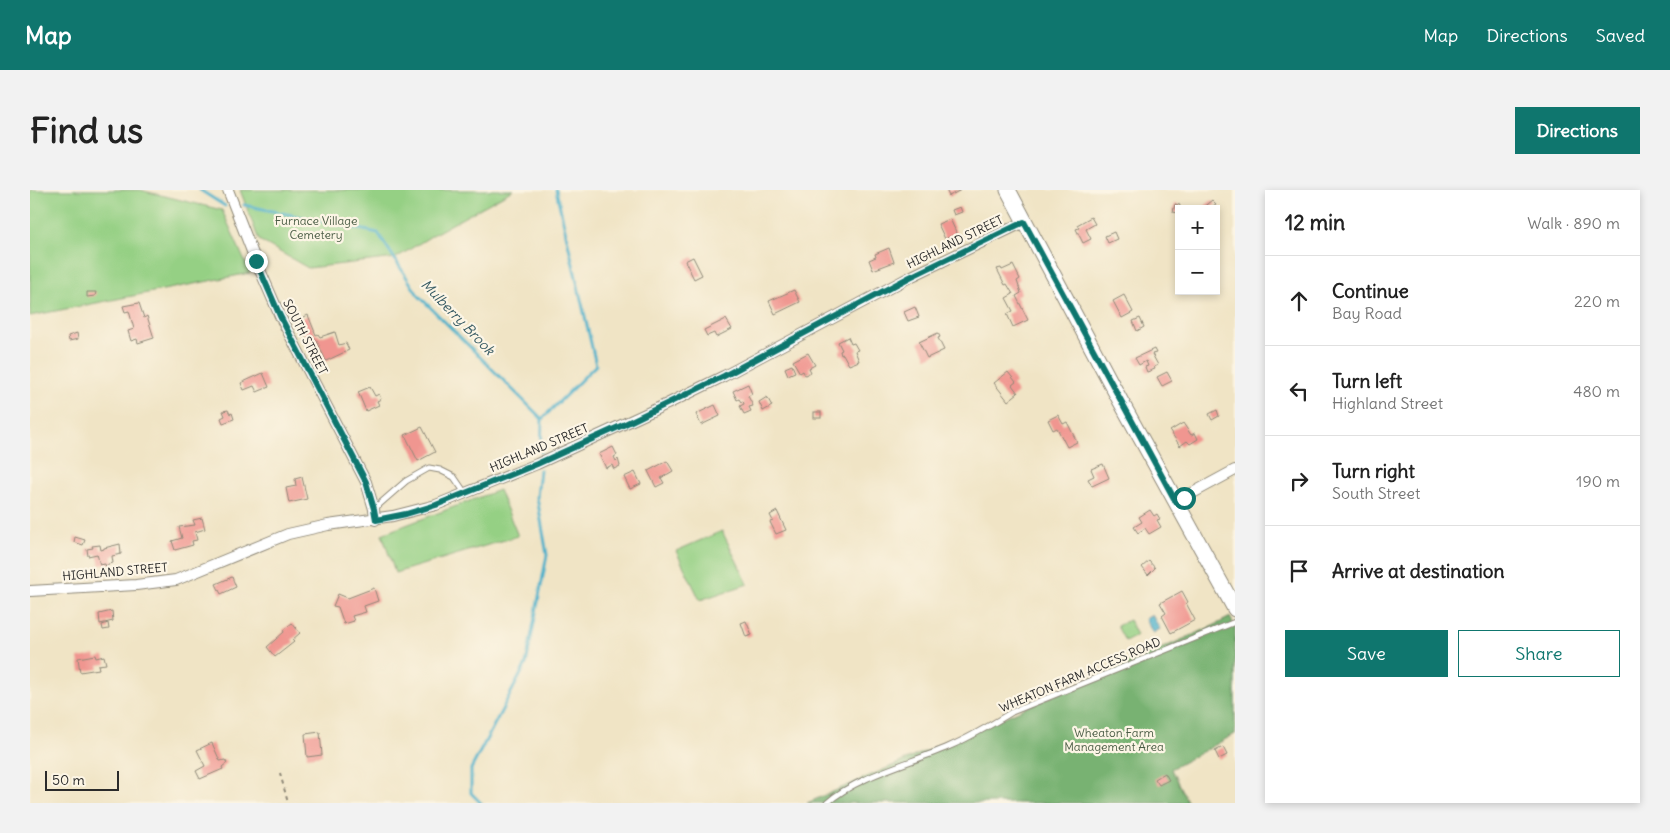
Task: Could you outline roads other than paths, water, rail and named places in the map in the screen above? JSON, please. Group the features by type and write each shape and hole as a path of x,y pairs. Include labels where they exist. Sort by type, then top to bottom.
{"main road":[{"path":"1008,190 1235,609"}],"street":[{"name":"SOUTH STREET","path":"228,190 277,310 366,482 375,514"},
{"name":"HIGHLAND STREET","path":"30,591 136,585 176,580 288,534 375,514 418,510 465,494 537,464 667,404 724,376 910,277 1024,222"},
{"path":"1176,502 1235,470"}],"lane":[{"path":"375,514 406,481 429,468 440,470 454,477 465,494"},
{"name":"WHEATON FARM ACCESS ROAD","path":"827,803 862,781 949,746 986,728 1012,712 1235,622"}],"water":[{"path":"1152,615 1160,629 1153,633 1145,619"}],"waterway":[{"name":"Mulberry Brook","path":"200,190 225,206"},
{"path":"542,419 596,365 556,190"},
{"name":"Mulberry Brook","path":"244,205 378,233 418,295 542,419 541,452"},
{"name":"Mulberry Brook","path":"481,803 471,793 471,769 526,664 547,555 537,497 540,470"}],"park label":[{"name":"Furnace Village Cemetery","path":"316,228"},
{"name":"Wheaton Farm Management Area","path":"1114,740"}]}
